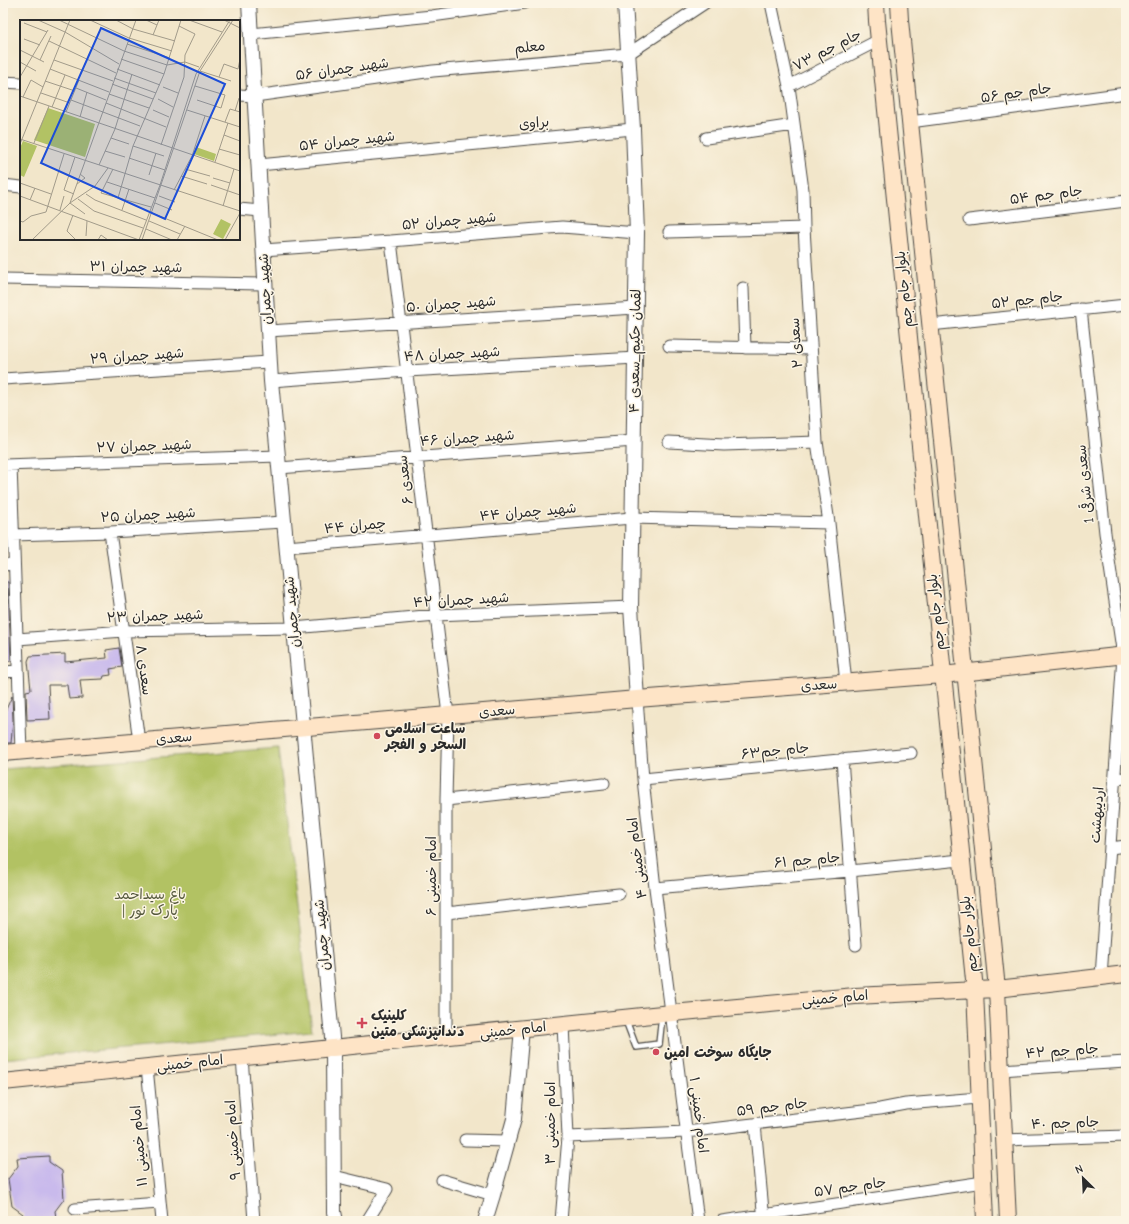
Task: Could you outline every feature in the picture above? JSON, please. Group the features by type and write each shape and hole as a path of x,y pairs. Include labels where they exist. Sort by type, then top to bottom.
{"main road":[{"name":"بلوار جام جم","path":"876,3 942,675 975,990 985,1221"},
{"name":"بلوار جام جم","path":"899,3 997,989 1008,1221"},
{"path":"887,124 910,122"},
{"path":"965,673 1124,655"},
{"name":"سعدی","path":"3,753 637,699 965,673"},
{"path":"997,989 1126,974"},
{"name":"امام خمینی","path":"3,1082 522,1028 856,996 997,989"}],"street":[{"name":"شهید چمران","path":"250,3 271,381 333,1048 334,1212 336,1221"},
{"path":"251,34 432,16 526,3"},
{"name":"لقمان حکیم_سعدی ۴","path":"625,3 633,129 637,233 636,358 630,607 637,699"},
{"path":"628,54 705,3"},
{"name":"سعدی ۲","path":"771,3 789,86 803,190 817,442 828,523 846,683"},
{"name":"جام جم ۷۳","path":"789,86 879,40"},
{"name":"معلم","path":"434,71 628,54"},
{"name":"شهید چمران ۵۶","path":"240,95 255,96 434,71"},
{"path":"3,82 20,83"},
{"name":"جام جم ۵۶","path":"910,122 1126,93"},
{"path":"706,138 794,125"},
{"name":"براوی","path":"438,147 633,129"},
{"name":"شهید چمران ۵۴","path":"259,165 438,147"},
{"path":"3,185 20,187"},
{"name":"جام جم ۵۴","path":"969,220 1126,201"},
{"path":"240,209 261,211"},
{"name":"شهید چمران ۵۲","path":"263,250 562,227 637,233"},
{"path":"669,232 804,228"},
{"name":"سعدی ۶","path":"391,241 448,715"},
{"name":"شهید چمران ۳۱","path":"5,280 265,284"},
{"path":"743,288 744,348"},
{"name":"جام جم ۵۲","path":"930,325 1126,305"},
{"name":"شهید چمران ۵۰","path":"268,331 636,308"},
{"name":"سعدی شرقی 1","path":"1081,310 1105,533 1124,655"},
{"path":"669,346 811,349"},
{"name":"شهید چمران ۴۸","path":"271,381 407,371 636,358"},
{"name":"شهید چمران ۲۹","path":"5,379 270,362"},
{"name":"شهید چمران ۴۶","path":"278,462 417,457 634,441"},
{"path":"668,442 724,445 817,442"},
{"name":"شهید چمران ۲۷","path":"7,465 278,462"},
{"path":"7,465 13,535 9,565 17,639 21,751"},
{"name":"شهید چمران ۴۴","path":"426,535 632,518 828,523"},
{"name":"شهید چمران ۲۵","path":"13,535 110,532 284,522"},
{"name":"سعدی ۸","path":"110,532 139,741"},
{"name":"چمران ۴۴","path":"286,547 426,535"},
{"name":"شهید چمران ۴۲","path":"294,628 436,615 630,607"},
{"name":"شهید چمران ۲۳","path":"17,639 124,631 294,628"},
{"name":"اردیبهشت","path":"1101,977 1124,655"},
{"path":"3,672 18,671"},
{"name":"امام خمینی ۴","path":"637,699 643,779 667,1014"},
{"name":"امام خمینی ۶","path":"446,1036 446,800 448,715"},
{"name":"جام جم۶۳","path":"643,779 911,753"},
{"path":"842,759 856,944"},
{"path":"1114,779 1126,778"},
{"path":"446,800 604,783"},
{"path":"1110,848 1126,846"},
{"name":"جام جم ۶۱","path":"655,888 961,860"},
{"path":"446,912 619,894"},
{"name":"امام خمینی ۱","path":"667,1014 686,1132 698,1221"},
{"name":"امام خمینی ۳","path":"561,1221 568,1137 563,1024"},
{"path":"485,1221 514,1118 522,1028"},
{"name":"امام خمینی ۹","path":"242,1057 254,1221"},
{"name":"جام جم ۴۲","path":"1001,1070 1126,1062"},
{"name":"امام خمینی ۱۱","path":"147,1067 162,1221"},
{"name":"جام جم ۵۹","path":"568,1137 686,1132 880,1109 906,1104 979,1098"},
{"path":"755,1124 764,1218"},
{"name":"جام جم ۴۰","path":"1004,1140 1126,1136"},
{"path":"465,1140 508,1141"},
{"path":"334,1176 387,1189 367,1221"},
{"path":"442,1180 493,1195"},
{"name":"جام جم ۵۷","path":"722,1221 764,1218 983,1182"},
{"path":"75,1209 160,1203"}],"lane":[{"path":"625,1018 636,1047 659,1044 667,1014"}],"green space":[{"name":"باغ سیداحمد | پارک نور","path":"278,748 312,1031 3,1059 3,769"}],"building":[{"path":"3,582 8,582 11,661 3,662 4,630"},
{"path":"119,648 122,667 110,669 111,675 104,676 103,679 80,680 82,698 69,699 67,685 48,685 50,719 27,720 26,691 31,690 28,661 30,656 65,654 65,662 107,658 106,650"},
{"path":"12,696 13,720 11,743 3,743 3,716"},
{"path":"49,1156 49,1162 62,1171 64,1199 55,1211 56,1218 23,1221 23,1214 12,1206 8,1179 18,1166 17,1158"}],"place":[{"name":"ساعت اسلامی السحر و الفجر","path":"377,736"},
{"name":"کلینیک دندانپزشکی متین","path":"362,1023"},
{"name":"جایگاه سوخت امین","path":"656,1052"}]}
